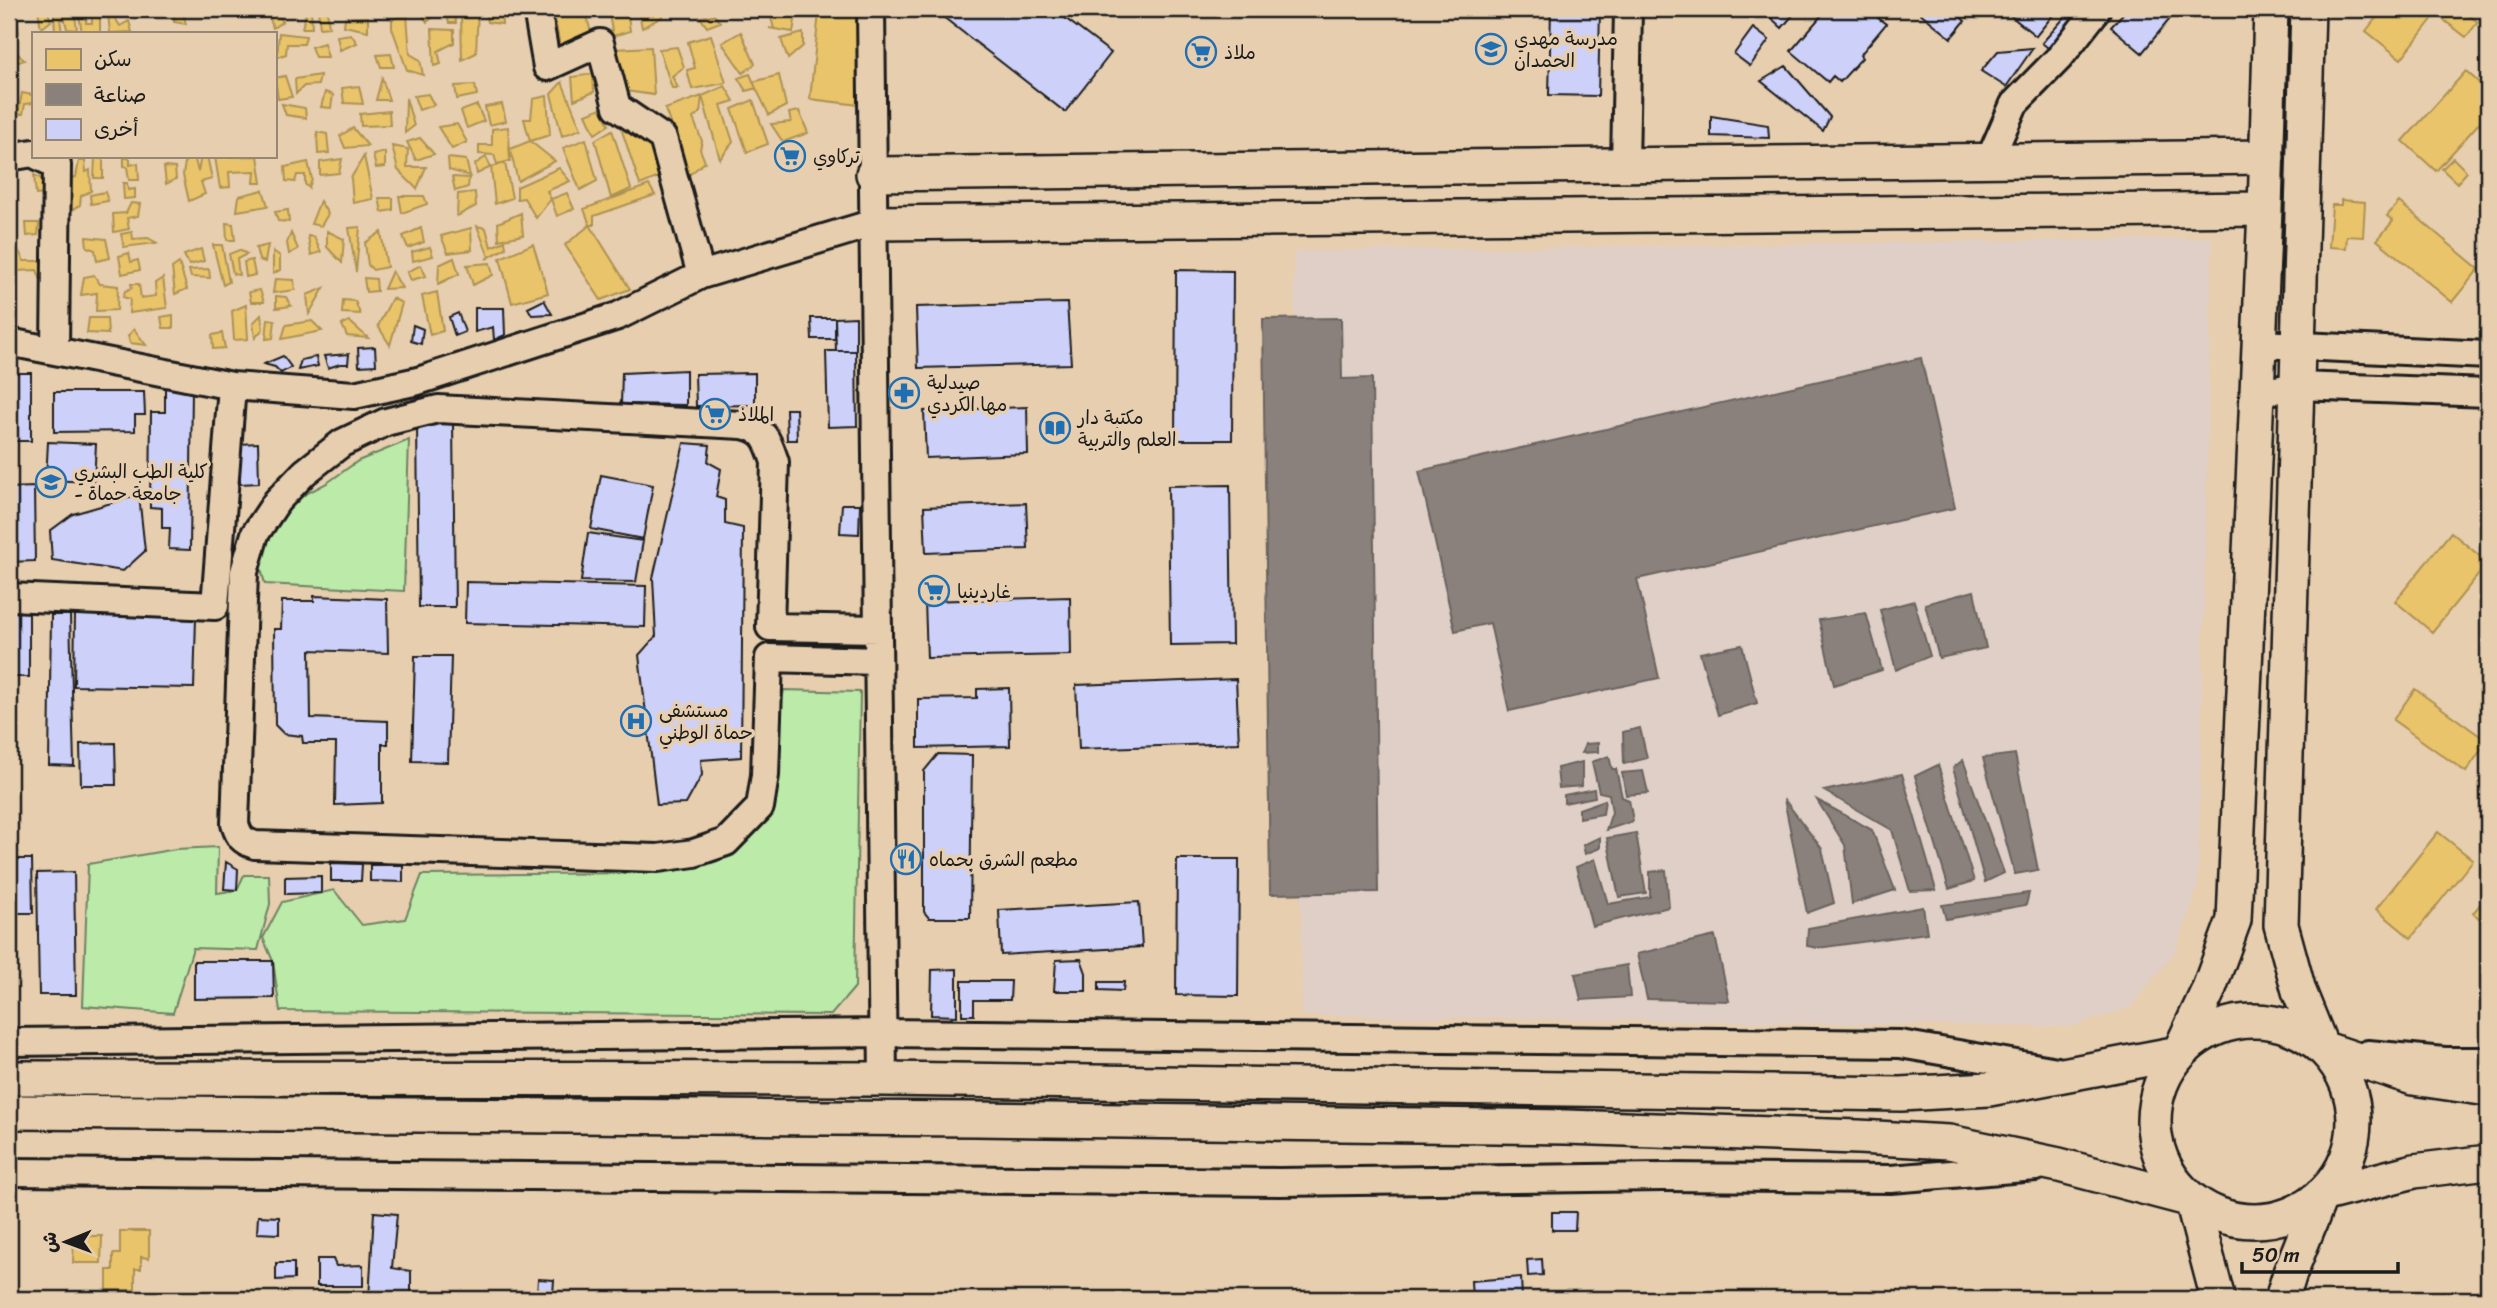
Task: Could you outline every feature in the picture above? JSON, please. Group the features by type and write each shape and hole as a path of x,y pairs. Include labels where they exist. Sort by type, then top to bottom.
{"main road":[{"path":"2218,1299 2192,1200 2166,1168 2158,1148 2154,1117 2161,1083 2179,1053 2208,991 2234,920 2260,344 2271,9"},
{"path":"2308,9 2281,925 2299,991 2322,1048 2413,1079 2488,1089"},
{"path":"873,174 2267,158"},
{"path":"874,223 2265,209"},
{"path":"9,1078 883,1079 1901,1094 1989,1089 2179,1053 2207,1031 2240,1020 2275,1021 2307,1034 2333,1058 2350,1089 2355,1123 2349,1154 2334,1182 2311,1204 2283,1218 2251,1222 2220,1216 2192,1200 2059,1165 1949,1142 1580,1128 976,1119 9,1112"},
{"path":"2320,1195 2414,1171 2488,1162"},
{"path":"2282,1299 2320,1195"}],"street":[{"path":"537,9 547,67 600,43 617,107 663,138 701,275"},
{"path":"871,9 883,1079"},
{"path":"1625,165 1628,9"},
{"path":"1989,161 2014,104 2060,57 2096,11 2094,9"},
{"path":"9,157 32,153"},
{"path":"42,158 57,165 55,350"},
{"path":"9,342 232,386 354,395 418,382 618,316 701,275 874,223"},
{"path":"2260,344 2488,355"},
{"path":"9,597 215,606 232,386"},
{"path":"2257,393 2298,386 2488,393"},
{"path":"878,629 770,627 775,462 769,442 756,427 438,409 386,422 342,443 305,472 277,501 256,534 244,572 235,824 244,842 255,845 658,858 694,853 726,842 760,807 765,775 769,658 878,661"},
{"path":"9,1042 882,1032 1899,1044 2070,1073"},
{"path":"2322,1048 2445,1061 2488,1061"},
{"path":"9,1172 1279,1182 1662,1177 1891,1179 2059,1165"}],"shaded area":[{"path":"2212,238 2198,886 2176,951 2130,1008 2070,1027 1302,1015 1294,251"}],"green space":[{"path":"409,440 404,591 265,584 257,553 281,507 327,483 358,461"},
{"path":"784,690 860,692 855,987 831,1015 280,1011 273,961 263,938 282,902 334,890 362,925 405,919 422,875 642,873 756,828"},
{"path":"218,847 217,893 237,890 244,875 269,875 270,904 258,950 193,948 173,1013 83,1006 88,864 176,849"}],"building: سكن":[{"path":"9,9 16,9 19,33 9,34"},
{"path":"38,9 47,9 51,21 41,29"},
{"path":"78,9 86,9 86,23 92,23 92,11 100,15 100,32 82,32"},
{"path":"267,9 272,9 283,21 273,28"},
{"path":"311,9 312,28 302,28 306,13"},
{"path":"318,9 327,9 329,27 320,28"},
{"path":"419,9 435,9 438,13 427,22"},
{"path":"444,9 454,9 456,23 449,23"},
{"path":"478,9 476,53 462,60 461,13"},
{"path":"485,9 501,9 502,24 487,22"},
{"path":"553,9 585,9 593,41 561,52"},
{"path":"608,9 639,9 628,15 630,31 613,36"},
{"path":"662,9 662,17 642,28 639,12"},
{"path":"769,9 797,9 793,32 774,29"},
{"path":"2383,9 2440,9 2401,59 2366,31"},
{"path":"2447,9 2460,9 2478,22 2466,37 2440,17"},
{"path":"174,10 182,10 186,24 174,22"},
{"path":"819,12 868,12 868,106 810,99"},
{"path":"108,13 120,26 129,21 132,32 110,32"},
{"path":"54,14 75,16 77,30 67,29 65,20 60,19 62,32 55,32"},
{"path":"407,15 410,54 420,60 423,75 407,70 392,28 392,19"},
{"path":"714,15 720,22 707,27 700,17"},
{"path":"368,17 368,31 344,26 345,18"},
{"path":"432,29 454,30 454,43 438,51 441,64 434,66"},
{"path":"741,32 755,64 743,73 722,43"},
{"path":"279,33 306,36 304,44 287,44 286,54 277,57"},
{"path":"803,33 803,46 788,59 781,39"},
{"path":"351,34 357,43 340,50 337,36"},
{"path":"711,35 726,83 692,89 687,70 695,68 688,42"},
{"path":"324,43 328,57 315,57 311,47"},
{"path":"651,47 654,95 626,91 615,49"},
{"path":"677,47 684,67 672,76 678,88 672,88 659,49"},
{"path":"14,50 24,60 10,65 9,54"},
{"path":"391,54 394,67 381,67 377,55"},
{"path":"2466,71 2488,91 2488,113 2436,171 2403,141"},
{"path":"593,74 594,92 574,100 572,77"},
{"path":"750,74 756,88 746,91 738,78"},
{"path":"320,75 318,85 304,86 296,94 295,79"},
{"path":"779,75 786,106 769,115 753,82"},
{"path":"285,76 292,97 278,99 276,78"},
{"path":"382,78 389,100 376,100"},
{"path":"562,82 581,129 562,136 551,94"},
{"path":"475,85 477,95 457,99 455,86"},
{"path":"359,86 363,104 344,103 342,88"},
{"path":"725,86 734,101 721,105 733,142 720,159 702,96"},
{"path":"325,92 333,95 331,108 321,107"},
{"path":"22,93 32,95 32,103 25,104 23,114 18,114"},
{"path":"428,94 434,105 419,110 414,96"},
{"path":"547,96 550,135 530,141 524,119 531,119 533,99"},
{"path":"702,96 700,113 693,118 702,141 700,149 705,162 689,175 665,109"},
{"path":"406,98 414,126 405,133"},
{"path":"753,100 768,144 747,152 732,109"},
{"path":"282,104 305,108 306,118 286,115"},
{"path":"502,104 506,121 489,125 485,107"},
{"path":"477,105 484,121 467,128 461,111"},
{"path":"601,108 609,125 595,134 586,114"},
{"path":"389,111 390,125 361,126 360,114"},
{"path":"799,111 808,133 783,142 771,124 791,122 789,113"},
{"path":"457,124 467,142 452,149 438,127"},
{"path":"635,124 664,148 671,172 640,185 622,131"},
{"path":"508,127 510,161 497,164 494,155 479,154 479,145 492,145 492,129"},
{"path":"353,128 368,146 345,148 340,136"},
{"path":"612,130 631,189 611,198 595,140"},
{"path":"317,132 327,134 329,153 318,154"},
{"path":"420,138 434,154 416,160 407,142"},
{"path":"586,139 597,181 580,190 563,148"},
{"path":"530,141 555,161 518,181 510,149"},
{"path":"392,146 408,149 407,167 426,167 417,189 398,170"},
{"path":"385,152 385,167 376,168 373,155"},
{"path":"364,156 373,199 353,203 351,178"},
{"path":"486,157 491,167 477,174 475,164"},
{"path":"95,158 103,159 103,178 94,178"},
{"path":"124,158 130,159 130,165 138,163 139,180 129,180 127,167 124,166"},
{"path":"186,158 194,158 198,172 201,158 207,158 212,179 201,182 205,194 189,201 183,175"},
{"path":"215,158 258,158 262,183 254,183 255,171 229,172 230,187 220,188"},
{"path":"448,158 466,160 470,176 449,170"},
{"path":"2453,158 2467,172 2457,183 2442,169"},
{"path":"342,159 339,173 320,175 320,162"},
{"path":"79,161 85,161 86,172 90,170 91,191 81,196 80,205 70,212 69,195 61,179 76,177"},
{"path":"308,162 312,179 309,188 305,184 305,175 297,175 295,182 286,181 285,167"},
{"path":"505,163 512,198 495,204 491,167"},
{"path":"164,167 175,168 176,179 166,184"},
{"path":"559,168 570,181 547,191 551,199 536,218 524,198 517,199 517,187"},
{"path":"34,175 42,179 46,194 36,195"},
{"path":"452,177 469,178 468,187 455,191"},
{"path":"123,183 127,183 128,190 135,189 135,198 124,199"},
{"path":"649,185 655,195 594,216 594,225 590,225 584,209"},
{"path":"263,190 268,206 237,211 239,196"},
{"path":"105,192 108,201 91,204 90,195"},
{"path":"475,192 476,206 457,216 458,194"},
{"path":"567,193 574,209 557,216 551,199"},
{"path":"399,196 424,196 427,204 402,213"},
{"path":"379,198 393,198 393,210 382,212"},
{"path":"2341,200 2365,202 2363,237 2347,236 2346,248 2329,247 2332,205 2341,205"},
{"path":"320,201 328,214 321,226 311,224"},
{"path":"2399,202 2479,269 2452,302 2377,240 2393,221 2387,216"},
{"path":"131,203 140,204 138,216 127,218 129,229 114,232 113,214 126,213"},
{"path":"288,210 289,222 278,221 275,212"},
{"path":"521,213 523,235 499,240 498,223"},
{"path":"26,223 39,223 38,235 27,236"},
{"path":"226,223 233,224 235,240 227,240"},
{"path":"590,225 630,289 601,300 565,245"},
{"path":"477,226 486,228 491,247 505,241 506,248 486,259 489,257"},
{"path":"360,227 356,272 349,228"},
{"path":"421,228 424,242 408,248 403,236"},
{"path":"471,228 472,250 448,253 441,236"},
{"path":"327,231 344,239 342,263 327,247"},
{"path":"132,232 133,239 148,238 157,243 124,247 121,234"},
{"path":"381,232 387,267 373,270 368,265 365,243"},
{"path":"291,233 298,249 289,254 287,243"},
{"path":"308,236 314,237 321,252 311,255"},
{"path":"86,237 106,239 110,258 97,261 95,250 87,247"},
{"path":"533,244 548,293 512,303 500,258"},
{"path":"11,245 16,246 24,261 50,261 50,283 42,283 37,270 17,271 18,259 12,259"},
{"path":"213,245 222,245 229,282 223,285"},
{"path":"268,245 265,262 259,260 256,248"},
{"path":"430,247 433,256 413,261 412,252"},
{"path":"201,249 204,261 189,265 184,255"},
{"path":"239,250 247,254 237,259 239,275 233,274 229,254"},
{"path":"273,251 280,256 280,270 273,274"},
{"path":"129,253 131,262 138,260 140,270 122,274 119,256"},
{"path":"454,258 459,274 438,284 439,265"},
{"path":"252,260 255,275 246,277 244,262"},
{"path":"179,263 187,289 175,294 172,268"},
{"path":"490,263 493,275 473,285 467,265"},
{"path":"421,265 426,276 411,280 407,272"},
{"path":"209,269 210,278 191,277 189,270"},
{"path":"392,271 402,288 384,289"},
{"path":"94,275 100,284 118,286 117,310 96,311 97,293 81,295 84,277"},
{"path":"163,278 167,308 129,313 130,299 123,297 125,291 132,288 131,284 139,284 141,298 156,296 155,283"},
{"path":"364,278 376,279 377,291 366,292"},
{"path":"275,279 294,280 295,290 273,293"},
{"path":"324,288 309,314 307,295"},
{"path":"260,290 264,302 251,302 249,292"},
{"path":"437,292 443,331 430,335 422,296"},
{"path":"276,296 286,297 291,306 276,308"},
{"path":"392,298 402,303 390,345 378,326"},
{"path":"343,300 355,301 360,314 342,313"},
{"path":"246,305 248,339 234,340 232,311"},
{"path":"173,315 173,328 163,328 161,317"},
{"path":"261,315 263,329 255,338 253,323"},
{"path":"89,318 107,318 108,334 87,333"},
{"path":"268,319 275,320 273,338 266,339"},
{"path":"312,321 322,331 282,339 286,325"},
{"path":"349,321 368,338 347,336 342,325"},
{"path":"134,329 146,345 130,343 128,336"},
{"path":"222,333 225,348 213,349 212,335"},
{"path":"2451,532 2488,563 2432,632 2395,601"},
{"path":"2415,689 2487,741 2466,772 2393,720"},
{"path":"2438,832 2473,860 2411,938 2376,909"},
{"path":"2488,895 2488,926 2473,913"},
{"path":"120,1231 149,1231 149,1258 141,1257 141,1269 135,1269 135,1290 107,1290 107,1270 113,1270 113,1254 120,1254"},
{"path":"74,1236 102,1236 101,1263 73,1263"}],"building: صناعة":[{"path":"1341,318 1342,379 1372,378 1378,892 1270,894 1263,319"},
{"path":"1921,358 1955,508 1637,579 1659,678 1509,711 1490,623 1455,631 1419,471"},
{"path":"1974,591 1986,648 1939,658 1925,604"},
{"path":"1914,601 1930,656 1896,670 1880,610"},
{"path":"1866,613 1882,670 1834,685 1819,620"},
{"path":"1742,645 1757,703 1718,715 1700,653"},
{"path":"1640,728 1647,758 1624,764 1623,732"},
{"path":"1598,743 1598,752 1582,753 1585,744"},
{"path":"2015,754 2038,870 2015,874 1983,758"},
{"path":"1609,756 1612,769 1616,769 1622,797 1629,800 1633,821 1606,830 1612,812 1609,794 1599,792 1592,762"},
{"path":"1963,760 2004,873 1985,882 1953,768"},
{"path":"1582,762 1582,786 1559,788 1557,768"},
{"path":"1938,765 1974,881 1949,889 1915,776"},
{"path":"1643,771 1648,793 1626,795 1622,773"},
{"path":"1902,774 1936,890 1910,891 1892,830 1824,791"},
{"path":"1594,789 1595,797 1564,803 1564,795"},
{"path":"1784,799 1822,849 1834,903 1807,913"},
{"path":"1605,800 1603,814 1579,818 1579,809"},
{"path":"1817,800 1872,830 1895,890 1852,904 1845,845"},
{"path":"1636,833 1646,893 1619,897 1607,838"},
{"path":"1600,837 1600,848 1585,854 1583,845"},
{"path":"1595,859 1608,904 1650,897 1650,872 1666,870 1669,907 1592,926 1576,867"},
{"path":"2029,893 2026,905 1946,919 1942,905"},
{"path":"1923,907 1927,933 1818,948 1807,946 1808,928"},
{"path":"1715,936 1729,1001 1647,999 1637,954"},
{"path":"1627,965 1630,997 1581,1000 1575,974"}],"building: أخرى":[{"path":"933,9 1053,9 1111,53 1065,112"},
{"path":"1551,9 1600,9 1598,96 1549,95"},
{"path":"1774,9 1798,9 1782,28 1768,15"},
{"path":"1827,9 1886,9 1878,18 1886,24 1860,55 1862,58 1840,82 1833,76 1828,82 1791,51"},
{"path":"1922,9 1951,9 1965,21 1951,38 1919,12"},
{"path":"2002,9 2058,9 2036,36"},
{"path":"2072,9 2083,17 2053,52 2042,43"},
{"path":"2127,9 2178,9 2142,53 2111,27"},
{"path":"1753,28 1769,40 1750,66 1734,54"},
{"path":"2033,48 2006,87 1981,71 1998,51"},
{"path":"1786,66 1830,117 1823,131 1761,81"},
{"path":"1711,116 1768,125 1769,138 1711,136"},
{"path":"1176,270 1233,271 1232,440 1175,440"},
{"path":"544,300 552,314 532,315 528,308"},
{"path":"1067,303 1071,364 918,368 916,307"},
{"path":"475,308 504,308 505,335 494,340 493,327 475,332"},
{"path":"458,313 465,332 455,336 449,317"},
{"path":"856,317 856,351 836,351 835,318"},
{"path":"811,318 835,318 835,339 812,339"},
{"path":"413,325 423,329 421,344 411,341"},
{"path":"375,347 376,365 359,366 358,348"},
{"path":"826,351 856,351 857,426 828,427"},
{"path":"349,354 348,364 328,368 324,356"},
{"path":"283,356 291,367 281,373 275,367 264,364"},
{"path":"316,357 318,366 298,370 301,360"},
{"path":"686,370 686,405 621,404 622,373"},
{"path":"9,373 31,373 31,441 9,441"},
{"path":"755,373 755,405 696,406 695,374"},
{"path":"165,388 192,388 190,550 169,549 170,528 162,528 162,508 150,507 151,412 165,412"},
{"path":"54,392 144,392 145,415 135,415 135,431 54,432"},
{"path":"1027,407 1028,454 926,458 924,411"},
{"path":"786,409 796,409 797,440 787,440"},
{"path":"443,414 443,423 453,423 455,607 419,607 417,424"},
{"path":"48,442 96,444 94,482 46,480"},
{"path":"258,443 259,483 240,484 239,444"},
{"path":"684,443 710,445 708,462 721,469 716,497 725,500 725,524 743,528 741,757 701,760 702,775 686,804 657,805 639,655 656,636 653,578"},
{"path":"601,475 653,485 643,539 591,529"},
{"path":"1230,485 1232,644 1170,645 1168,486"},
{"path":"34,487 35,561 9,562 9,488"},
{"path":"139,495 145,551 123,571 52,560 50,531 73,514"},
{"path":"1026,503 1028,549 926,553 924,507"},
{"path":"842,504 860,504 859,534 840,533"},
{"path":"588,533 643,541 636,582 581,581"},
{"path":"466,582 646,586 645,627 465,623"},
{"path":"314,596 387,599 388,653 310,650 311,718 388,721 388,744 382,744 382,803 335,805 336,743 303,743 302,736 284,734 275,725 274,629 281,629 282,601 314,601"},
{"path":"1070,597 1071,655 927,658 925,601"},
{"path":"9,611 29,611 29,677 9,677"},
{"path":"75,614 196,617 194,688 74,686"},
{"path":"51,615 70,615 74,766 49,765"},
{"path":"415,656 451,656 448,762 412,761"},
{"path":"1236,679 1239,743 1079,749 1076,685"},
{"path":"1009,688 1010,746 918,748 918,699 977,698 977,689"},
{"path":"115,743 116,785 81,785 80,744"},
{"path":"938,754 972,755 970,918 929,918 924,912 924,771"},
{"path":"9,859 32,859 33,913 9,913"},
{"path":"1177,859 1239,859 1238,996 1176,995"},
{"path":"226,862 238,869 237,890 224,889"},
{"path":"331,863 362,864 361,881 331,881"},
{"path":"370,865 403,865 403,882 370,881"},
{"path":"74,872 76,995 39,995 37,873"},
{"path":"321,876 321,893 285,894 285,877"},
{"path":"1139,902 1142,947 1001,955 999,910"},
{"path":"1081,959 1086,973 1086,991 1054,991 1056,960"},
{"path":"194,961 273,961 274,998 194,999"},
{"path":"957,969 957,1016 931,1015 932,970"},
{"path":"962,981 1011,981 1010,1000 974,1000 974,1015 962,1015"},
{"path":"1099,982 1124,982 1123,991 1099,990"},
{"path":"374,1212 397,1214 392,1268 411,1271 411,1295 369,1299"},
{"path":"1552,1212 1576,1212 1575,1230 1552,1230"},
{"path":"258,1216 279,1217 279,1234 257,1233"},
{"path":"317,1259 333,1259 336,1266 363,1265 363,1286 317,1286"},
{"path":"1542,1259 1543,1275 1528,1276 1527,1260"},
{"path":"276,1263 294,1263 294,1279 276,1280"},
{"path":"1521,1277 1522,1299 1472,1299 1471,1281"},
{"path":"538,1279 554,1280 553,1294 537,1293"}],"place":[{"name":"مدرسة مهدي الحمدان","path":"1491,49"},
{"name":"ملاذ","path":"1201,52"},
{"name":"تركاوي","path":"790,156"},
{"name":"صيدلية مها الكردي","path":"904,393"},
{"name":"الملاذ","path":"715,414"},
{"name":"مكتبة دار العلم والتربية","path":"1055,428"},
{"name":"كلية الطب البشري - جامعة حماة","path":"51,482"},
{"name":"غاردينيا","path":"934,591"},
{"name":"مستشفى حماة الوطني","path":"636,721"},
{"name":"مطعم الشرق بحماه","path":"906,859"}]}
